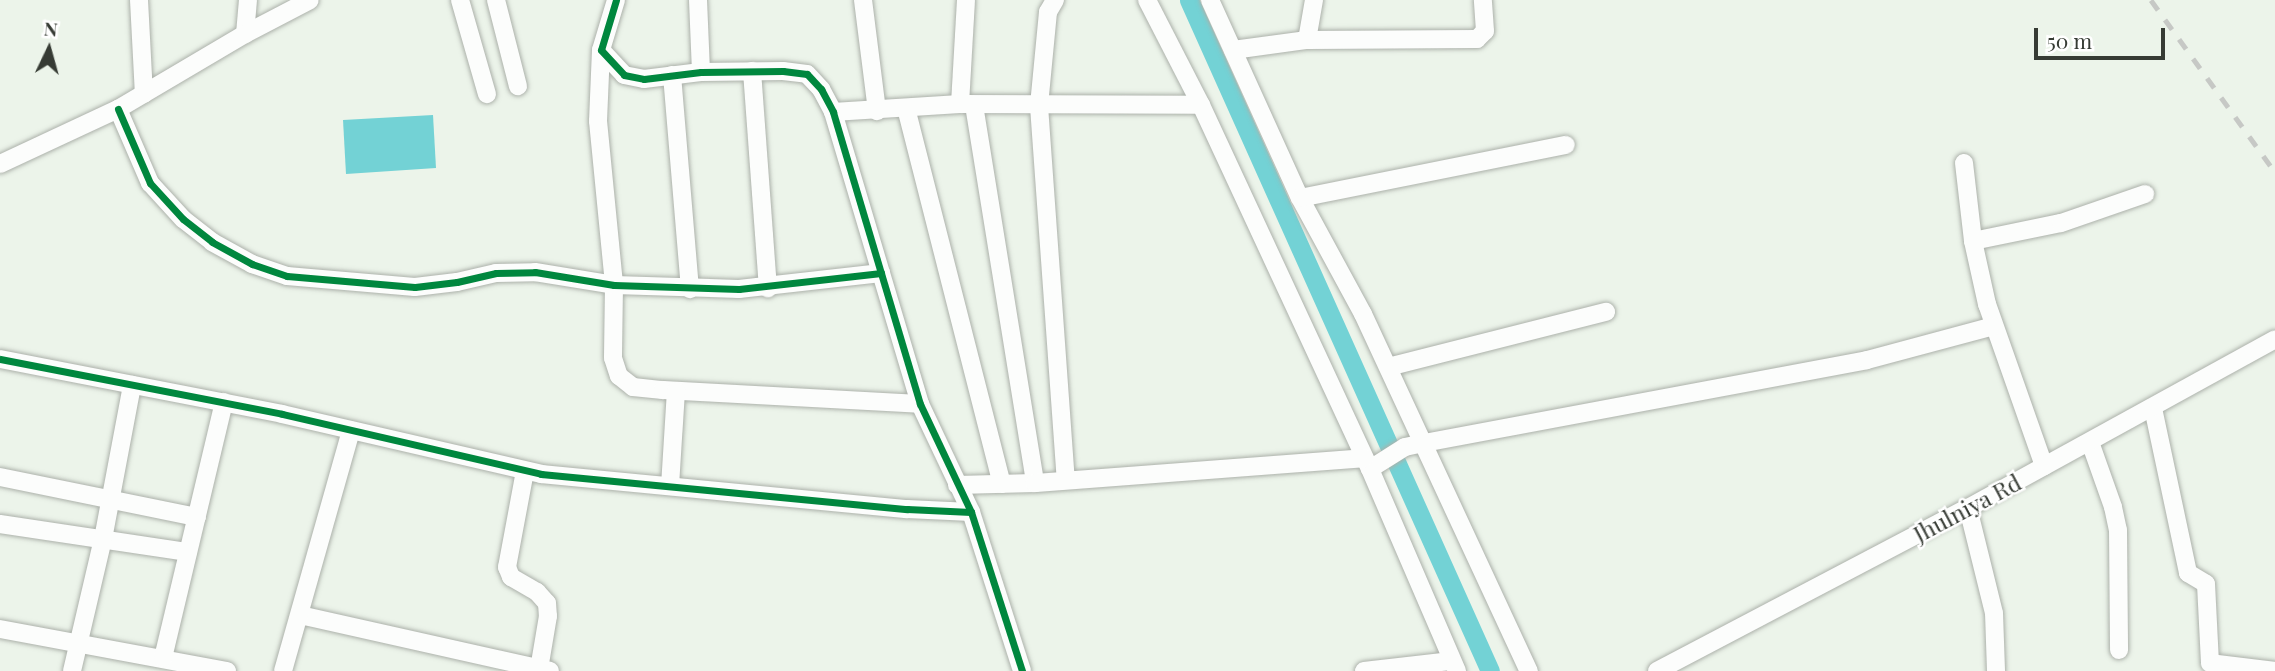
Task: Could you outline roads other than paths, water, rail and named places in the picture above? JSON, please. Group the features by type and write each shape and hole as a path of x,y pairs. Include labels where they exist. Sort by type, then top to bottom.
{"street":[{"path":"139,0 144,94"},
{"path":"245,34 248,0"},
{"path":"0,164 118,109 245,34 310,0"},
{"path":"460,0 487,94"},
{"path":"496,0 518,86"},
{"path":"616,0 601,50 598,121 614,285 613,358 619,376 633,387 920,404"},
{"path":"698,0 701,72"},
{"path":"863,0 877,111"},
{"path":"966,0 967,104 1035,483"},
{"path":"1055,0 1048,12 1039,106 1066,479"},
{"path":"1147,0 1201,105 1372,462 1454,666 1364,671"},
{"path":"1210,0 1300,198 1388,367 1529,671"},
{"path":"1307,40 1314,0"},
{"path":"1233,50 1307,40 1477,39 1485,31 1483,0"},
{"path":"601,50 624,75 644,79 701,72 807,74 821,89 833,112 920,404 971,512 1022,671"},
{"path":"752,71 768,288"},
{"path":"672,75 690,289"},
{"path":"833,112 967,104 1201,105"},
{"path":"906,107 1002,484"},
{"path":"118,109 150,183 183,219 212,242 252,264 287,276 415,287 457,282 496,273 535,272 614,285 690,289 768,288 881,273"},
{"path":"1300,198 1566,145"},
{"path":"1964,163 1973,241 1994,326 2044,466"},
{"path":"1973,241 2061,223 2145,194"},
{"path":"1388,367 1606,312"},
{"path":"957,485 1035,483 1372,462 1405,447 1867,360 1994,326"},
{"name":"Jhulniya Rd","path":"1657,671 1968,508 2275,339"},
{"path":"0,359 224,402 525,471 906,509 971,512"},
{"path":"72,671 103,538 108,499 132,385"},
{"path":"670,486 676,391"},
{"path":"163,658 224,402"},
{"path":"2153,408 2188,573 2206,584 2209,662 2215,665 2275,671"},
{"path":"283,671 351,430"},
{"path":"2090,442 2113,507 2118,530 2119,650"},
{"path":"300,615 504,666 544,670 547,603 537,592 512,578 507,566 525,471"},
{"path":"0,477 197,517"},
{"path":"1968,508 1994,612 1996,671"},
{"path":"0,524 188,552"},
{"path":"0,629 226,671"}],"water":[{"path":"433,115 436,168 346,174 343,120"}],"waterway":[{"path":"1189,0 1490,671"}],"railway":[{"path":"2151,0 2275,172"}]}
